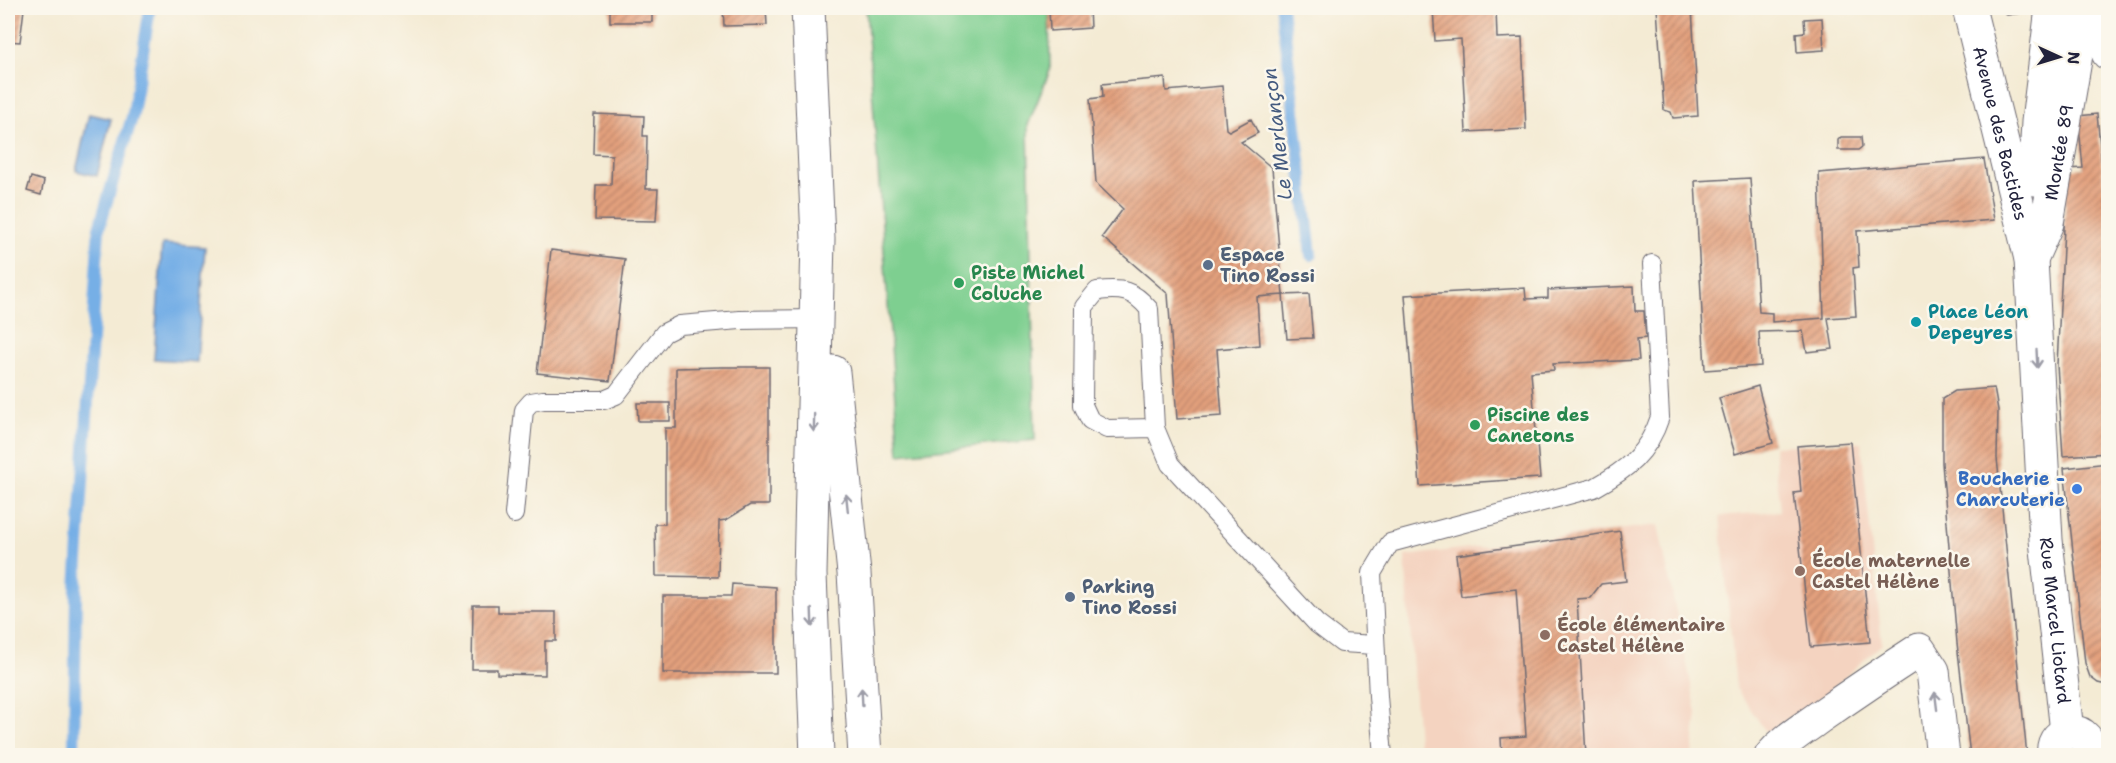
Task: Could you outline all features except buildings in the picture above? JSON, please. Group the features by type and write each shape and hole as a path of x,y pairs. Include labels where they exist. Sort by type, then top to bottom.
{"street":[{"path":"808,8 822,319 854,573 865,756"},
{"name":"Avenue des Bastides","path":"1970,8 2031,259"},
{"path":"2031,259 2038,122 2052,8"},
{"name":"Montée 89","path":"2031,259 2048,223 2084,8"},
{"path":"2106,8 2109,53"},
{"name":"Rue Marcel Liotard","path":"2031,259 2046,540 2082,747"},
{"path":"817,756 810,574 822,319"},
{"path":"1771,756 1778,747 1815,720 1919,650 1933,671 1943,756"}],"lane":[{"path":"1383,756 1372,573 1390,543 1594,488 1620,474 1640,455 1654,436 1660,417 1652,264"},
{"path":"1155,428 1107,429 1090,420 1083,405 1084,307 1097,291 1116,289 1137,295 1149,309 1155,428 1170,464 1317,624 1342,643 1375,645"},
{"path":"514,514 524,410 531,402 604,400 616,395 664,333 680,325 695,322 822,319"}],"shaded area":[{"name":"École maternelle Castel Hélène","path":"1861,442 1882,644 1827,693 1767,733 1736,688 1720,516 1780,511 1774,446"},
{"name":"École élémentaire Castel Hélène","path":"1658,525 1697,713 1692,755 1419,755 1405,556"}],"green space":[{"name":"Piste Michel Coluche","path":"866,8 1049,8 1050,70 1028,125 1035,440 899,454"}],"water":[{"path":"89,114 111,119 97,176 76,171"},
{"path":"162,244 205,247 197,362 154,359"}],"waterway":[{"path":"74,756 76,591 99,228 133,114 150,8"},
{"name":"Le Merlançon","path":"1282,8 1311,255"}],"place":[{"name":"Espace Tino Rossi","path":"1208,265"},
{"name":"Piste Michel Coluche","path":"959,283"},
{"name":"Place Léon Depeyres","path":"1916,322"},
{"name":"Piscine des Canetons","path":"1475,425"},
{"name":"Boucherie - Charcuterie","path":"2077,489"},
{"name":"École maternelle Castel Hélène","path":"1800,571"},
{"name":"Parking Tino Rossi","path":"1070,597"},
{"name":"École élémentaire Castel Hélène","path":"1545,635"}]}
